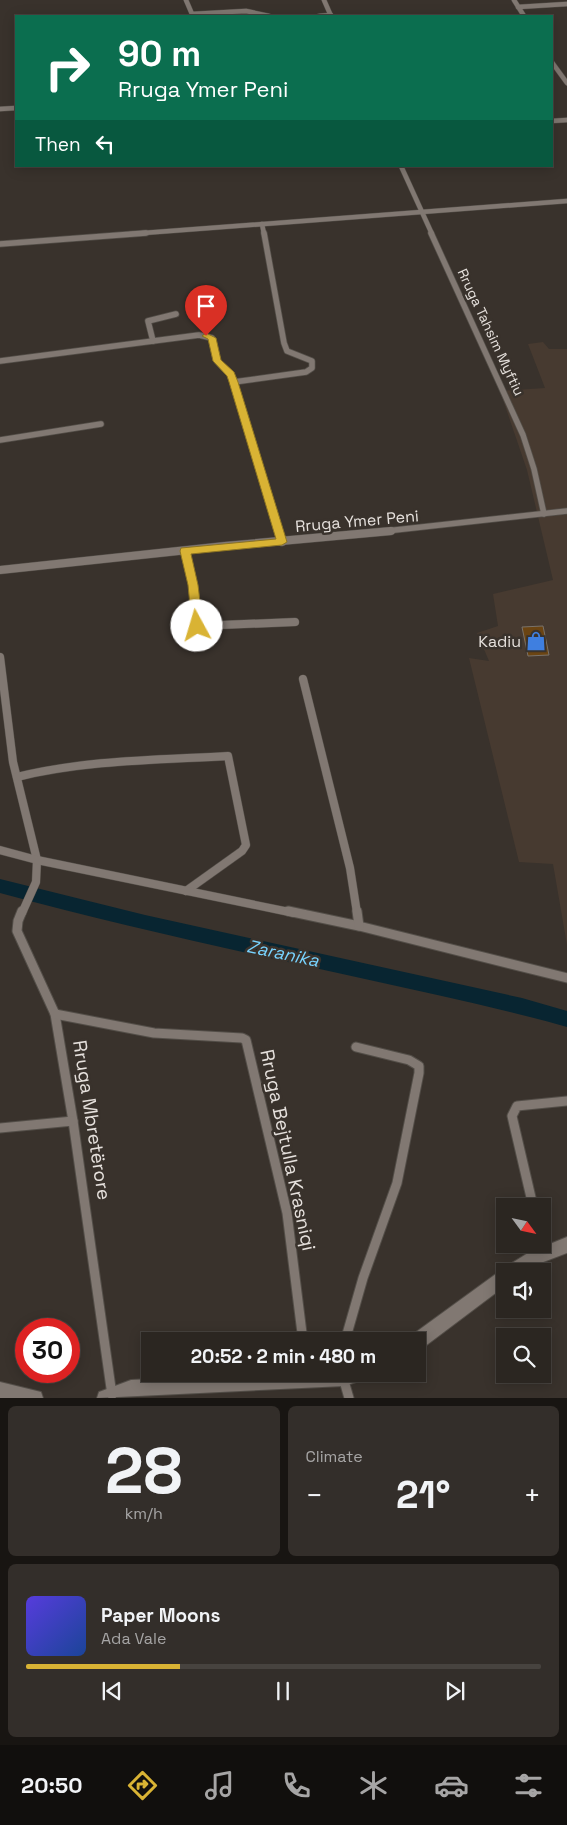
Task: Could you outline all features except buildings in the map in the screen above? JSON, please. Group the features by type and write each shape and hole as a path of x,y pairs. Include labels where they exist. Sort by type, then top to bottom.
{"street":[{"path":"186,0 192,14 246,11 264,15"},
{"path":"324,0 331,15"},
{"path":"514,0 523,15"},
{"path":"518,7 567,4"},
{"path":"553,64 567,84"},
{"path":"0,109 15,108"},
{"path":"553,121 567,120"},
{"name":"Rruga Tahsim Myftiu","path":"401,167 523,435 534,469 544,514"},
{"path":"0,244 567,201"},
{"path":"234,382 306,372 312,368 312,362 287,351 284,344 277,314 274,280 262,224"},
{"path":"153,341 148,321 176,314"},
{"path":"0,361 200,335 212,338 217,361 230,374 234,382 282,542"},
{"path":"0,440 101,424"},
{"name":"Rruga Ymer Peni","path":"0,570 567,511"},
{"path":"185,551 193,585 197,626 295,622"},
{"name":"Rruga Mbretërore","path":"0,657 17,777 37,860 36,882 21,912 17,931 55,1014 73,1121 110,1397"},
{"path":"303,679 350,868 359,926"},
{"path":"17,777 41,770 124,762 228,756 246,845 242,851 186,891"},
{"path":"0,850 37,860 359,926 567,978"},
{"name":"Rruga Bejtulla Krasniqi","path":"55,1014 154,1033 242,1038 246,1040 287,1213 302,1332"},
{"path":"348,1332 363,1278 397,1183 419,1073 418,1066 410,1060 356,1047"},
{"path":"531,1198 512,1116 513,1111 517,1106 567,1101"},
{"path":"0,1128 73,1121"},
{"path":"551,1250 567,1245"},
{"path":"526,1263 545,1253"},
{"path":"426,1335 496,1283"},
{"path":"110,1397 140,1388 223,1382"},
{"path":"348,1382 349,1398"},
{"path":"0,1390 35,1398"}],"shaded area":[{"path":"543,342 549,349 567,349 567,945 553,864 519,862 469,658 489,661 477,633 498,626 493,594 553,580 527,470 500,391 545,388 528,344"}],"waterway":[{"name":"Zaranika","path":"0,886 145,922 500,1001 567,1019"}],"place":[{"name":"Kadiu","path":"536,641"}],"route":[{"path":"197,626 193,585 185,551 282,542 234,382 230,374 217,361 212,338 206,336"}]}
